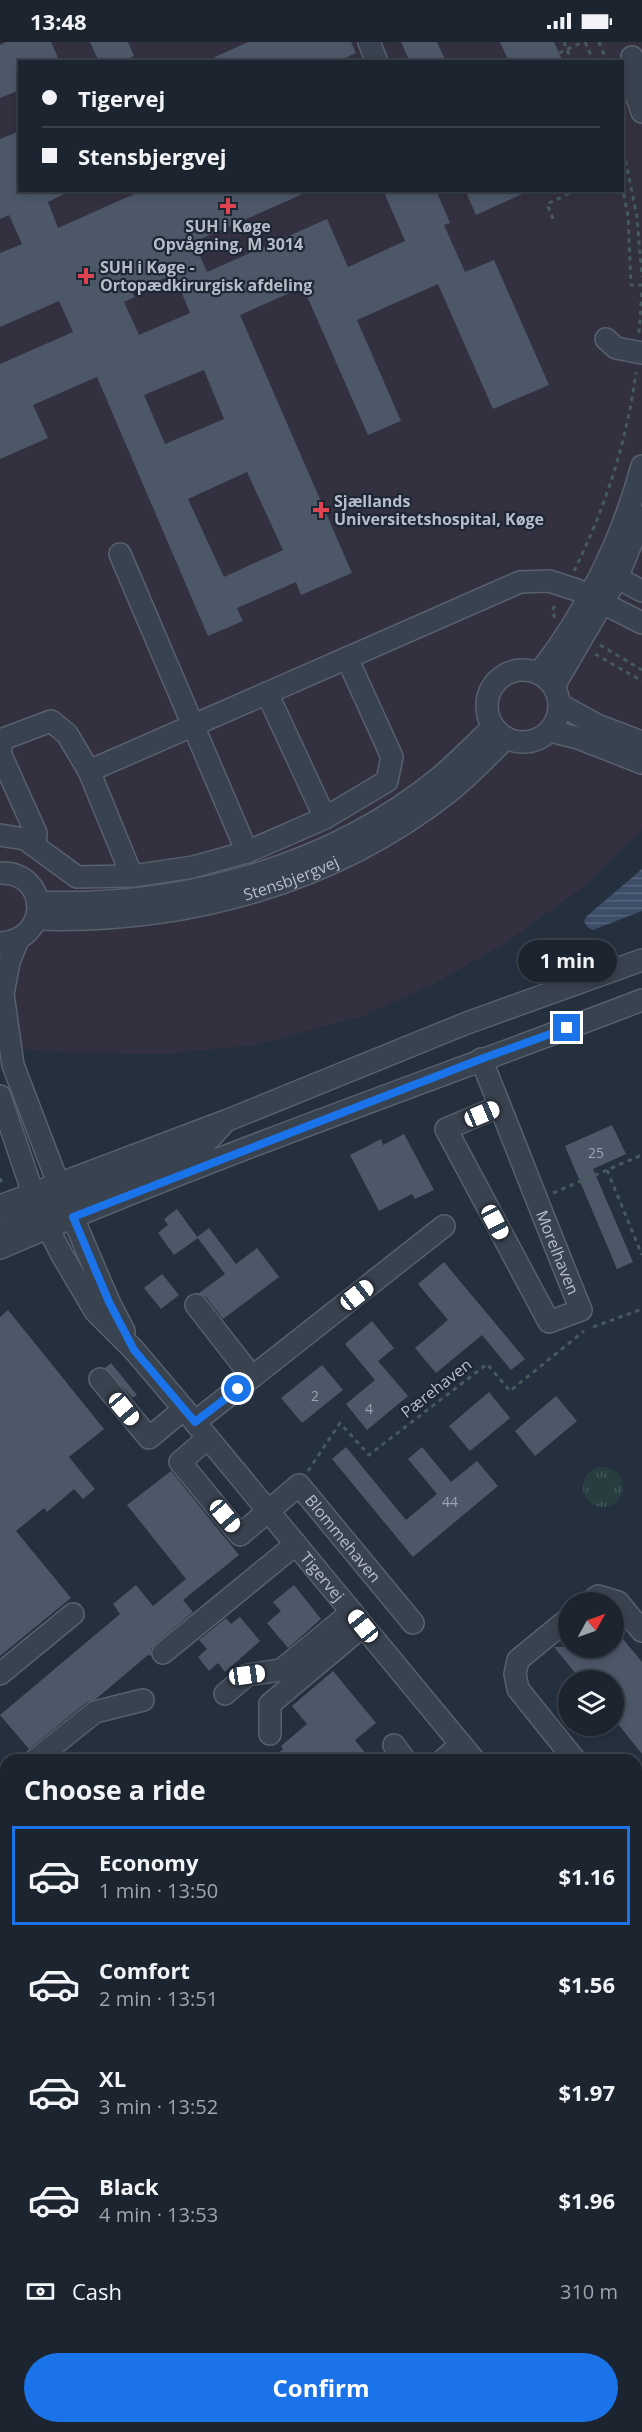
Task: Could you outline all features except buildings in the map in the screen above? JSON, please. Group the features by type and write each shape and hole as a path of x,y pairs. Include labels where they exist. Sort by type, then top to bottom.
{"street":[{"path":"369,42 376,60"},
{"path":"635,56 633,85 642,112"},
{"path":"606,339 616,348 640,352"},
{"path":"610,574 624,520 642,466"},
{"path":"642,517 551,688 555,723 550,730 534,741 525,742 500,733 488,715 487,705 493,685 508,672 519,670 551,688 597,725 642,742"},
{"path":"120,554 247,852"},
{"path":"610,574 642,591"},
{"path":"89,771 520,582 557,584 642,623"},
{"path":"0,835 25,839 77,877 132,876 193,867 247,852 325,818 387,781 392,757 347,658"},
{"path":"267,693 325,818"},
{"path":"34,846 36,833 0,753 3,739 51,721 67,734 89,771 132,876"},
{"path":"550,730 578,738 642,763"},
{"name":"Stensbjergvej","path":"37,910 102,919 185,910 226,901 306,874 353,852 417,815 451,790 500,733"},
{"path":"0,873 15,875 23,879 35,892 37,910 32,927 9,941 9,962 3,994 13,1065 65,1200"},
{"path":"0,1248 39,1210 65,1200 228,1120 467,1023 642,960"},
{"path":"0,1228 65,1200 481,1059 642,1000"},
{"name":"Morelhaven","path":"481,1059 500,1106 536,1200 581,1310 549,1322 446,1129 500,1106"},
{"path":"0,1096 39,1210"},
{"name":"Tigervej","path":"65,1200 109,1302 134,1350"},
{"path":"0,1206 39,1210"},
{"name":"Tigervej","path":"39,1210 96,1311 134,1350 196,1423 467,1752"},
{"path":"100,1379 149,1438 196,1423 444,1226"},
{"path":"196,1305 252,1377"},
{"name":"Blommehaven","path":"196,1423 180,1462 240,1535 298,1485 413,1623"},
{"path":"163,1653 296,1544"},
{"path":"624,1610 642,1632"},
{"path":"0,1674 73,1614"},
{"path":"225,1694 247,1675 281,1670 358,1619"},
{"path":"270,1734 270,1704 358,1619"},
{"path":"558,1627 518,1660 515,1674 518,1689 570,1754"},
{"path":"42,1754 95,1712 143,1700"}],"path":[{"path":"564,42 572,60"},
{"path":"559,52 584,42 593,60"},
{"path":"599,42 606,60"},
{"path":"624,153 637,217 642,277"},
{"path":"553,219 547,204 572,192"},
{"path":"623,192 628,216 631,285 642,285"},
{"path":"642,294 640,352 632,401 615,471 587,544 557,584 552,611 554,617 578,636 642,681"},
{"path":"578,636 642,670"},
{"path":"536,1200 642,1155"},
{"path":"607,1170 642,1255"},
{"name":"Pærehaven","path":"298,1485 340,1423 369,1455 487,1364 510,1390 579,1334 642,1309"}],"shaded area":[{"name":"Sjællands Universitetshospital, Køge","path":"0,42 642,42 642,830 586,885 501,946 431,985 363,1016 255,1045 164,1054 47,1052 0,1045"}],"green space":[{"path":"603,1467 611,1468 617,1473 622,1479 622,1495 617,1501 611,1506 603,1507 595,1506 589,1501 584,1495 583,1487 584,1479 589,1473 595,1468"}],"water":[{"path":"642,869 642,911 593,930 587,927 584,921 587,916"}],"place":[{"name":"SUH i Køge Opvågning, M 3014","path":"228,206"},
{"name":"SUH i Køge - Ortopædkirurgisk afdeling","path":"86,276"},
{"name":"Sjællands Universitetshospital, Køge","path":"321,510"}],"route":[{"path":"238,1389 195,1422 134,1350 109,1302 73,1217 567,1028"}]}
